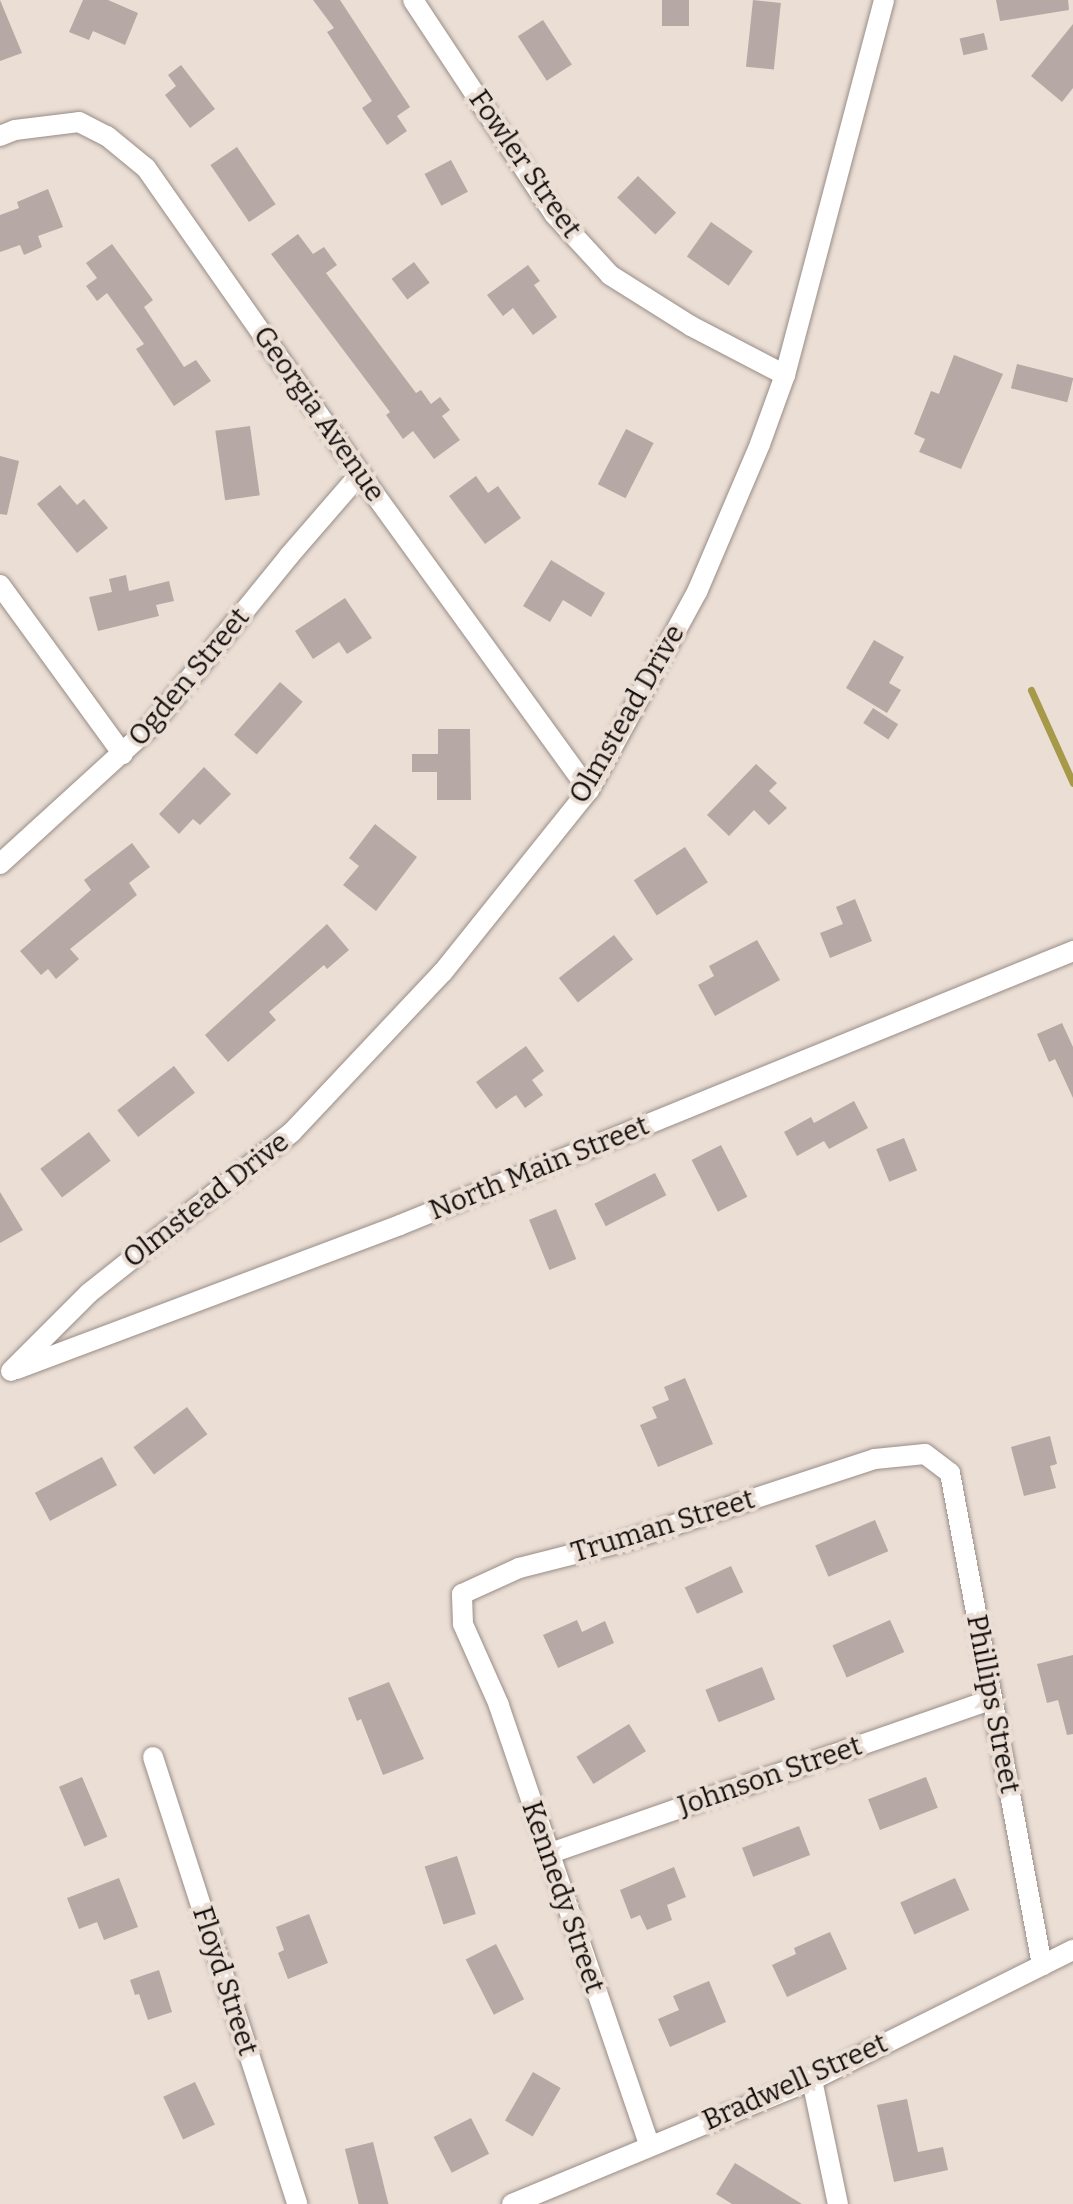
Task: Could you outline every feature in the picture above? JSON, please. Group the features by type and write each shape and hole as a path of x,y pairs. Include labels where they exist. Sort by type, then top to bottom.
{"street":[{"name":"Fowler Street","path":"413,0 554,214 610,275 691,326 785,375"},
{"name":"Olmstead Drive","path":"6,1373 89,1293 292,1132 443,972 589,790 697,592 785,375 884,0"},
{"name":"Georgia Avenue","path":"0,136 48,124 79,122 107,136 146,168 360,474 589,790"},
{"name":"Ogden Street","path":"0,864 123,754 169,705 289,556 360,474"},
{"path":"0,585 123,754"},
{"name":"North Main Street","path":"6,1373 400,1225 1073,951"},
{"name":"Truman Street","path":"474,1652 463,1624 462,1594 519,1568 622,1542 875,1459 925,1454"},
{"name":"Phillips Street","path":"925,1454 950,1473 1042,1965"},
{"name":"Kennedy Street","path":"474,1652 499,1705 649,2144"},
{"name":"Johnson Street","path":"548,1854 992,1699"},
{"name":"Floyd Street","path":"153,1757 297,2204"},
{"name":"Bradwell Street","path":"512,2204 649,2144 812,2080 1073,1950"},
{"path":"812,2080 838,2204"}],"building":[{"path":"0,0 22,53 0,61"},
{"path":"83,0 108,0 138,13 125,45 93,31 89,40 69,32"},
{"path":"313,0 340,0 410,107 397,116 407,131 387,145 362,108 372,101 327,32 334,28"},
{"path":"662,0 689,0 689,26 662,26"},
{"path":"753,0 781,3 774,70 746,67"},
{"path":"996,0 1068,0 1069,10 1000,21"},
{"path":"543,20 572,64 547,81 518,36"},
{"path":"1073,24 1073,88 1062,102 1031,76"},
{"path":"984,33 988,50 963,55 960,39"},
{"path":"181,65 215,109 190,128 165,95 176,86 168,75"},
{"path":"237,147 276,204 249,222 210,165"},
{"path":"451,160 468,192 441,206 425,174"},
{"path":"638,176 676,213 655,234 617,198"},
{"path":"48,189 63,227 38,236 42,247 24,255 20,245 0,252 0,215 19,208 17,202"},
{"path":"711,222 753,251 729,286 687,256"},
{"path":"298,234 313,254 324,247 337,265 326,273 416,393 421,390 431,404 440,397 450,410 442,416 460,440 434,459 413,431 403,439 386,415 390,412 271,254"},
{"path":"112,244 153,300 144,307 184,367 196,360 211,381 174,406 136,349 144,344 107,293 97,301 86,286 97,278 86,263"},
{"path":"414,262 430,283 407,300 392,279"},
{"path":"528,265 540,281 534,285 557,317 533,335 513,308 503,316 487,295"},
{"path":"954,355 1003,374 961,469 919,452 925,439 914,434 931,391 939,394"},
{"path":"1017,364 1073,378 1067,402 1011,388"},
{"path":"250,426 260,495 225,500 215,431"},
{"path":"626,429 654,443 625,498 598,484"},
{"path":"0,456 19,461 7,515 0,514"},
{"path":"476,476 488,493 498,486 521,518 485,544 449,496"},
{"path":"60,485 77,505 84,499 108,528 77,553 37,504"},
{"path":"551,560 605,593 591,617 563,600 550,622 523,606"},
{"path":"126,575 129,591 169,581 174,601 156,605 159,616 98,631 89,597 112,592 109,579"},
{"path":"345,598 372,638 347,654 339,642 313,659 295,631"},
{"path":"874,640 904,657 889,683 901,690 887,713 846,688"},
{"path":"280,682 303,702 257,755 234,735"},
{"path":"873,708 898,724 888,739 863,723"},
{"path":"438,729 470,729 471,800 437,800 437,772 412,772 412,754 438,754"},
{"path":"756,764 777,783 769,791 787,808 769,825 754,810 729,836 707,815"},
{"path":"204,767 231,794 200,825 193,819 179,834 159,814"},
{"path":"375,824 417,857 376,911 343,885 359,866 349,858"},
{"path":"132,843 150,867 129,883 137,895 70,949 79,959 56,979 48,969 41,975 20,951 91,890 84,880"},
{"path":"685,847 708,882 657,915 634,880"},
{"path":"855,899 872,941 830,958 820,933 843,924 836,907"},
{"path":"327,924 349,950 327,969 324,965 269,1012 276,1020 228,1062 205,1035"},
{"path":"614,935 633,959 578,1003 559,978"},
{"path":"757,940 780,980 715,1016 698,985 714,976 709,966"},
{"path":"1062,1023 1073,1047 1073,1098 1055,1059 1049,1062 1037,1034"},
{"path":"526,1046 544,1071 532,1080 543,1095 525,1108 516,1095 496,1109 476,1082"},
{"path":"174,1066 195,1093 138,1137 117,1110"},
{"path":"854,1101 868,1128 829,1149 824,1141 797,1156 784,1132 811,1117 814,1123"},
{"path":"89,1132 111,1161 62,1197 40,1169"},
{"path":"904,1138 917,1170 889,1182 876,1149"},
{"path":"721,1145 747,1197 718,1212 692,1160"},
{"path":"655,1173 666,1195 606,1226 594,1204"},
{"path":"0,1192 23,1230 0,1243"},
{"path":"556,1209 576,1259 549,1270 529,1220"},
{"path":"685,1378 713,1444 658,1467 640,1425 657,1418 652,1407 669,1400 664,1387"},
{"path":"187,1407 207,1434 154,1474 133,1447"},
{"path":"1050,1436 1057,1464 1050,1466 1056,1488 1024,1496 1011,1447"},
{"path":"102,1457 117,1485 50,1521 35,1493"},
{"path":"875,1520 888,1551 828,1577 815,1545"},
{"path":"731,1566 743,1592 697,1614 685,1588"},
{"path":"577,1620 582,1632 605,1621 614,1643 558,1668 543,1635"},
{"path":"890,1620 904,1652 847,1678 832,1646"},
{"path":"1073,1655 1073,1734 1067,1735 1058,1700 1047,1703 1037,1664"},
{"path":"762,1667 775,1699 719,1722 705,1690"},
{"path":"389,1682 424,1759 383,1775 361,1719 357,1721 348,1698"},
{"path":"629,1724 646,1751 593,1784 576,1757"},
{"path":"82,1777 107,1837 84,1847 59,1787"},
{"path":"926,1777 938,1808 880,1830 868,1799"},
{"path":"799,1826 810,1855 753,1877 742,1848"},
{"path":"457,1856 476,1914 444,1925 425,1867"},
{"path":"674,1867 686,1897 667,1905 672,1920 647,1930 640,1915 631,1919 620,1890"},
{"path":"119,1878 138,1927 104,1940 97,1922 79,1929 67,1898"},
{"path":"955,1878 969,1910 914,1934 900,1902"},
{"path":"309,1914 328,1963 288,1979 278,1953 284,1950 276,1927"},
{"path":"830,1932 847,1969 787,1997 772,1965 796,1954 794,1948"},
{"path":"496,1944 524,1999 494,2015 466,1959"},
{"path":"159,1970 172,2012 148,2020 139,1994 135,1995 130,1980"},
{"path":"709,1981 726,2022 670,2047 658,2019 679,2010 673,1996"},
{"path":"533,2072 561,2088 533,2136 505,2120"},
{"path":"195,2082 215,2125 183,2139 163,2097"},
{"path":"907,2099 918,2152 943,2147 948,2170 894,2182 877,2105"},
{"path":"471,2118 489,2154 452,2173 434,2137"},
{"path":"373,2142 388,2204 359,2204 345,2149"},
{"path":"735,2163 802,2204 732,2204 716,2194"}],"waterway":[{"path":"1031,690 1073,783"}]}
